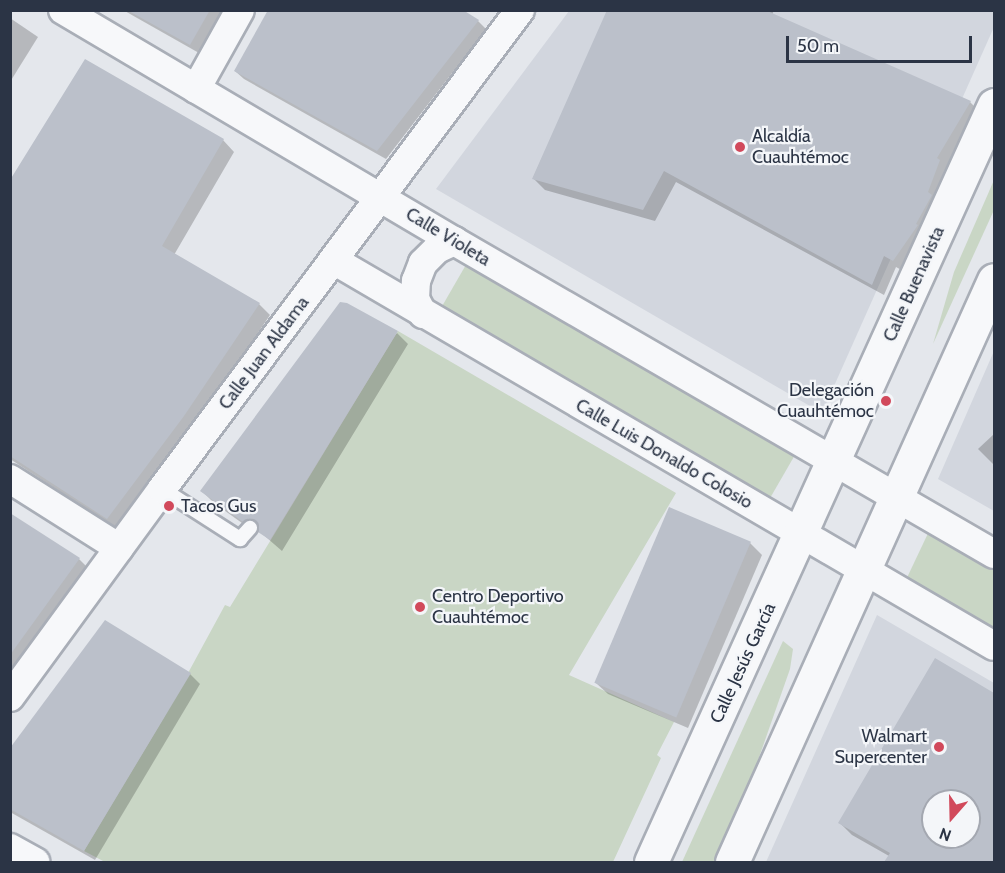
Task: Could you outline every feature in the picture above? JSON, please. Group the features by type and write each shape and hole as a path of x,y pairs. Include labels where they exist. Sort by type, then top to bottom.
{"street":[{"name":"Calle Violeta","path":"63,10 833,462"},
{"path":"196,89 240,10"},
{"name":"Calle Juan Aldama","path":"10,697 162,489 335,261 380,196 520,10"},
{"name":"Calle Buenavista","path":"833,462 994,105"},
{"path":"423,314 416,299 416,280 423,263 436,249 454,241"},
{"name":"Calle Luis Donaldo Colosio","path":"335,261 994,646"},
{"path":"732,862 994,280"},
{"path":"833,462 994,554"},
{"name":"Calle Jesús García","path":"651,862 833,462"},
{"path":"10,479 119,548"},
{"path":"10,848 35,862"}],"lane":[{"path":"162,489 240,539 250,528"}],"shaded area":[{"path":"569,11 994,11 994,27 822,413 436,189"},
{"path":"994,351 994,511 938,479"},
{"path":"877,615 994,683 994,862 766,862"}],"green space":[{"path":"994,180 994,210 933,344 954,272"},
{"path":"467,263 796,453 769,500 440,310"},
{"name":"Centro Deportivo Cuauhtémoc","path":"398,331 676,493 569,675 674,722 657,755 661,758 613,862 105,862 84,851 163,719 225,605 230,607"},
{"path":"931,527 994,564 994,636 904,584"},
{"path":"783,641 793,649 790,669 750,783 714,862 682,862"}],"building":[{"path":"127,10 210,10 190,45"},
{"path":"268,10 463,10 479,20 377,151 234,71"},
{"name":"Alcaldía Cuauhtémoc","path":"607,10 765,10 971,101 937,158 940,160 928,192 932,195 916,224 918,225 893,261 884,256 872,285 664,171 643,210 532,179"},
{"path":"85,59 224,139 162,246 260,303 184,416 107,519 10,456 10,180"},
{"path":"340,302 347,303 398,331 270,540 258,532 256,521 248,519 243,522 200,491"},
{"path":"669,507 751,542 676,718 594,683"},
{"path":"10,513 80,558 10,655"},
{"path":"105,620 191,673 84,851 10,809 10,748"},
{"name":"Walmart Supercenter","path":"935,658 994,693 994,862 884,862 890,853 838,823"}],"place":[{"name":"Alcaldía Cuauhtémoc","path":"740,147"},
{"name":"Delegación Cuauhtémoc","path":"886,401"},
{"name":"Tacos Gus","path":"169,506"},
{"name":"Centro Deportivo Cuauhtémoc","path":"420,607"},
{"name":"Walmart Supercenter","path":"939,747"}]}
